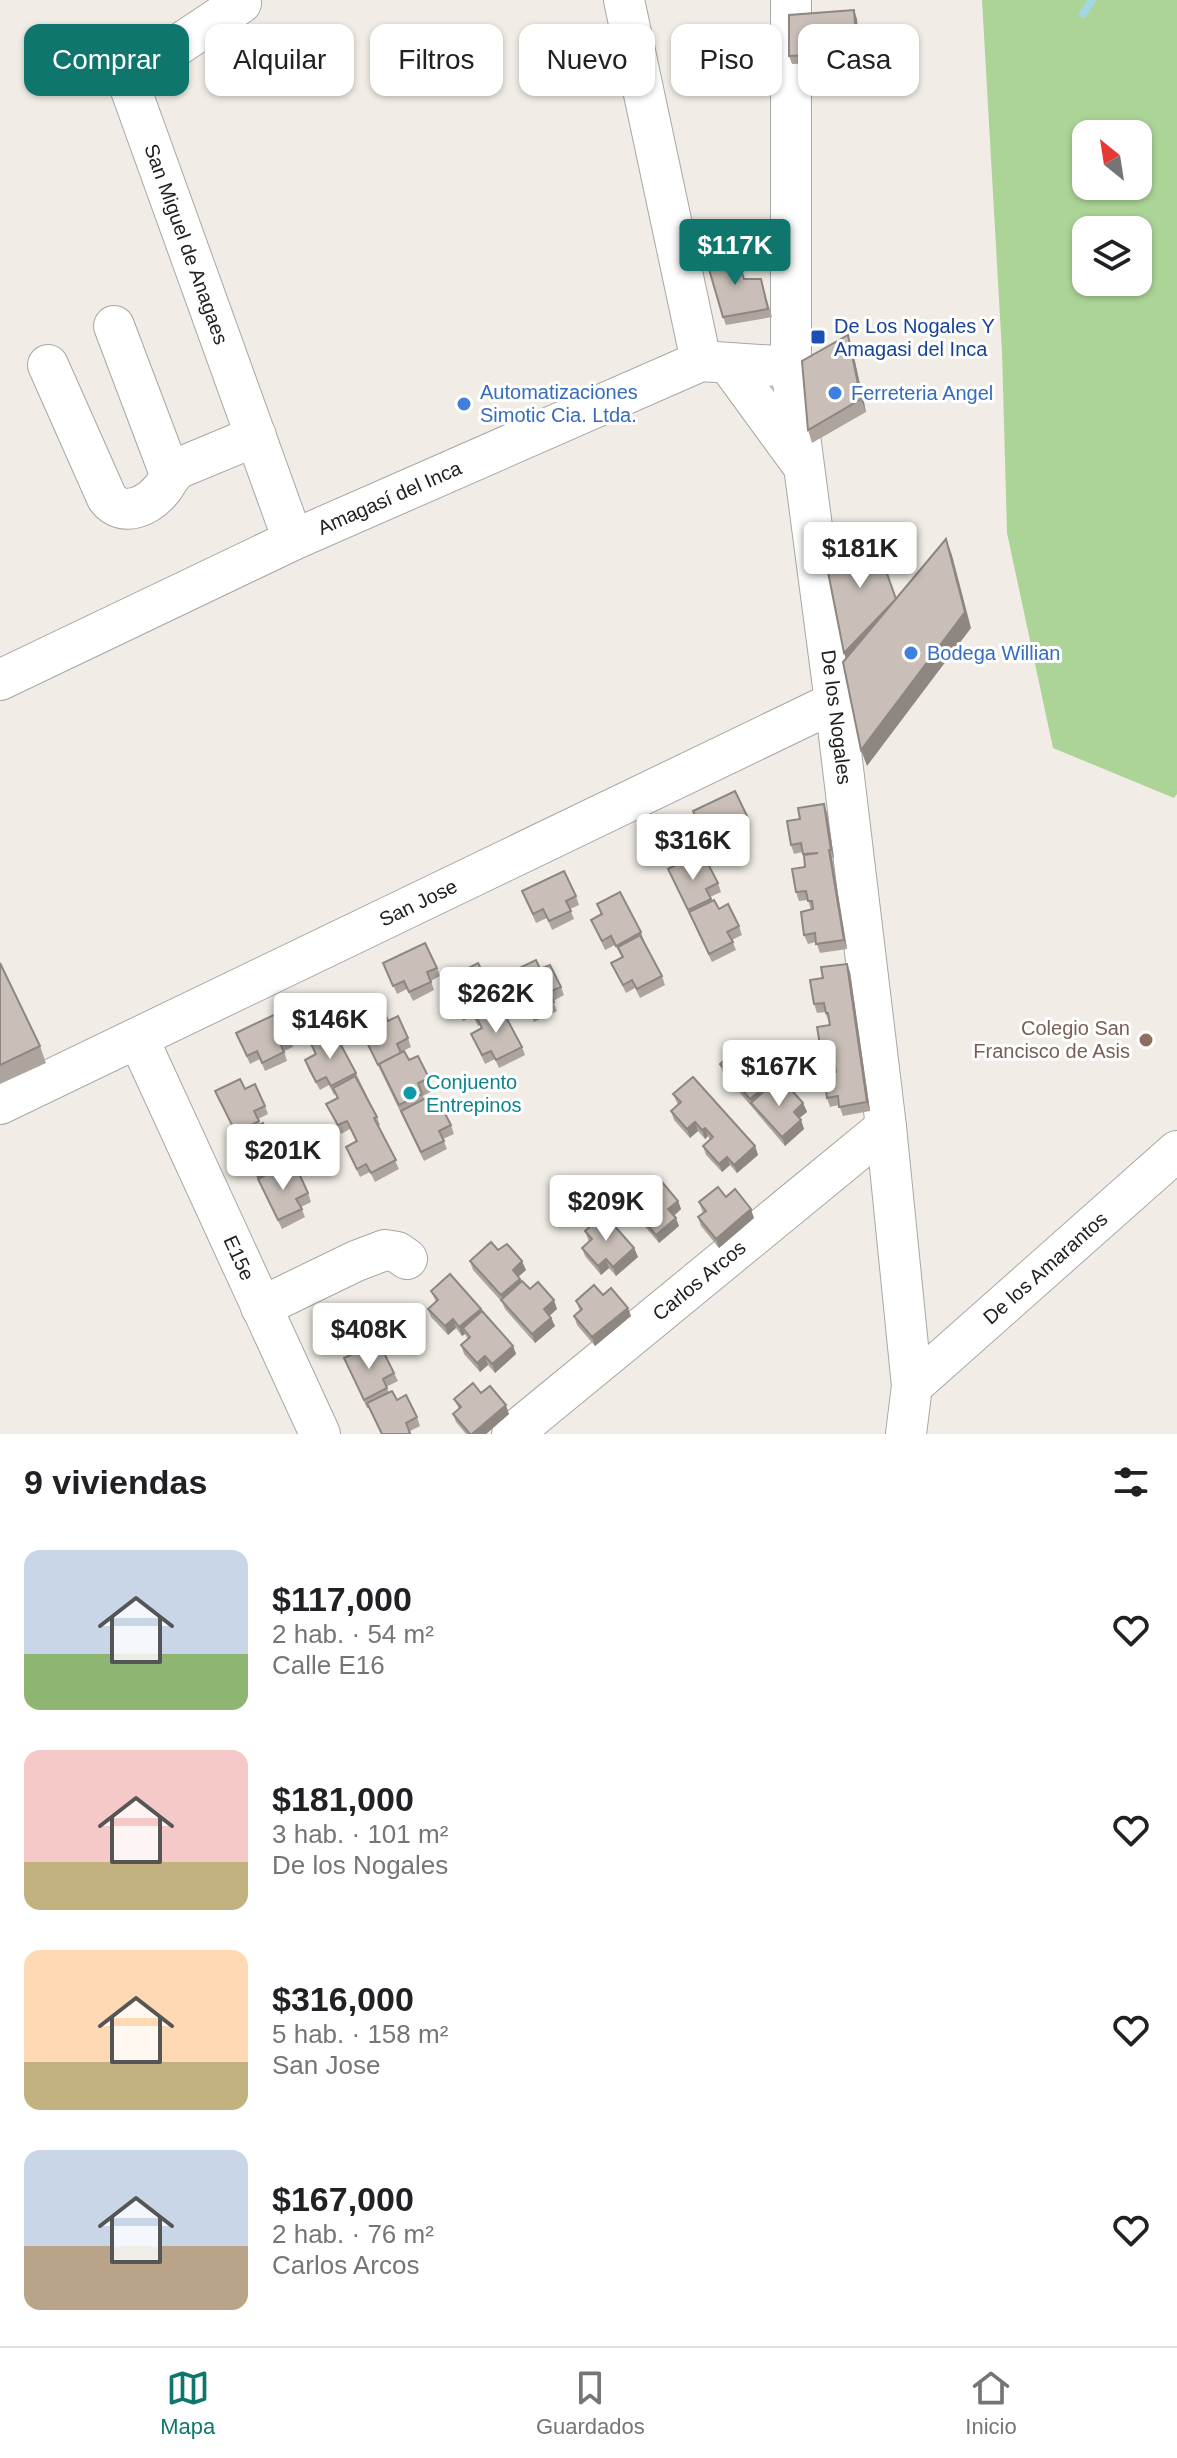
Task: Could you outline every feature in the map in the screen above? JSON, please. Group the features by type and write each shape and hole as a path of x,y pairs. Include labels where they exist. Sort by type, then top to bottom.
{"street":[{"name":"San Miguel de Anagaes","path":"239,0 241,3 127,79 293,540"},
{"path":"624,0 714,362 804,468"},
{"name":"De los Nogales","path":"791,0 791,367 886,1127 912,1386 906,1434"},
{"path":"114,326 170,474"},
{"name":"Amagasí del Inca","path":"0,680 293,540 714,362 791,367"},
{"path":"48,365 113,506 122,510 131,510 153,498 165,486 170,474 179,468 256,436"},
{"name":"San Jose","path":"0,1104 835,702"},
{"name":"E15e","path":"138,1038 320,1434"},
{"name":"Carlos Arcos","path":"512,1434 886,1127"},
{"name":"De los Amarantos","path":"912,1386 1177,1151"},
{"path":"261,1307 385,1250 397,1252 407,1259"}],"green space":[{"path":"982,0 1177,0 1177,794 1174,798 1053,748 1007,533 1002,352"}],"building":[{"path":"854,10 855,24 798,24 798,56 789,56 789,15"},
{"path":"735,252 744,279 761,279 768,309 723,317 706,259"},
{"name":"Ferreteria Angel","path":"848,335 861,399 808,430 802,361"},
{"path":"871,529 896,599 844,653 828,572"},
{"name":"Bodega Willian","path":"946,539 965,612 861,750 843,662"},
{"path":"735,791 747,816 737,821 742,831 720,841 715,830 704,835 693,811"},
{"path":"824,804 844,940 816,944 815,933 804,935 801,912 813,909 812,901 808,901 806,891 796,892 792,869 805,867 804,855 818,853 803,854 801,843 791,845 787,821 800,819 798,808"},
{"path":"693,856 698,866 707,862 718,883 706,889 711,899 688,910 668,869"},
{"path":"564,871 576,896 566,901 571,911 549,921 543,909 533,914 522,891"},
{"path":"620,892 641,932 616,946 611,936 602,941 591,920 602,914 597,904"},
{"path":"714,900 719,909 728,904 739,926 727,932 733,942 709,954 689,912"},
{"path":"640,935 662,976 637,989 632,980 623,985 611,963 623,957 618,947"},
{"path":"425,943 437,968 427,972 431,982 409,992 404,981 393,986 383,963"},
{"path":"536,960 540,969 550,965 561,987 549,992 554,1002 531,1014 511,972"},
{"path":"0,963 40,1046 0,1065"},
{"path":"478,963 499,1004 475,1017 470,1008 460,1013 449,991 460,985 455,975"},
{"path":"847,964 867,1102 839,1107 838,1096 827,1098 824,1074 836,1072 832,1049 821,1051 817,1027 830,1025 828,1013 824,1003 814,1004 810,980 823,978 821,967"},
{"path":"500,1006 522,1047 496,1060 491,1051 482,1055 471,1034 482,1028 477,1018"},
{"path":"384,1011 388,1021 398,1016 408,1038 397,1044 401,1053 378,1065 358,1024"},
{"path":"278,1013 290,1038 280,1043 284,1052 262,1063 257,1051 247,1056 236,1033"},
{"path":"334,1032 356,1073 331,1086 326,1077 316,1082 305,1060 316,1054 311,1044"},
{"path":"741,1046 748,1054 756,1047 772,1065 762,1074 770,1082 750,1099 720,1064"},
{"name":"Conjuento Entrepinos","path":"404,1051 409,1060 418,1056 429,1078 418,1083 422,1094 399,1105 379,1064"},
{"path":"355,1076 396,1160 371,1173 366,1164 357,1169 346,1147 357,1141 347,1121 338,1125 326,1104 338,1098 333,1088"},
{"path":"693,1077 755,1146 734,1165 727,1157 719,1164 703,1146 713,1137 705,1128 702,1130 695,1122 687,1129 671,1111 681,1102 673,1094"},
{"path":"240,1079 245,1089 255,1084 265,1106 254,1111 259,1121 236,1133 215,1091"},
{"path":"772,1084 779,1092 787,1085 803,1103 794,1112 801,1120 782,1137 751,1103"},
{"path":"426,1098 431,1108 440,1104 451,1125 439,1131 444,1141 421,1152 401,1111"},
{"path":"263,1123 267,1133 277,1128 288,1150 276,1156 281,1165 258,1177 238,1136"},
{"path":"283,1166 288,1176 298,1171 308,1193 296,1199 302,1209 278,1220 258,1179"},
{"path":"647,1182 654,1190 662,1182 678,1201 668,1209 676,1218 656,1235 626,1200"},
{"path":"718,1187 726,1197 735,1189 751,1209 716,1239 698,1217 706,1211 699,1202"},
{"path":"604,1214 634,1248 613,1267 606,1259 598,1266 582,1248 592,1239 585,1231"},
{"path":"491,1242 498,1250 507,1244 522,1261 513,1270 520,1279 501,1295 470,1261"},
{"path":"450,1274 481,1309 459,1327 453,1319 445,1326 428,1309 438,1300 431,1291"},
{"path":"522,1281 530,1289 538,1282 554,1300 544,1309 551,1318 532,1334 501,1300"},
{"path":"594,1285 603,1295 611,1288 628,1308 592,1337 574,1316 582,1309 576,1301"},
{"path":"482,1311 513,1346 492,1364 485,1356 477,1363 461,1345 470,1337 463,1328"},
{"path":"369,1346 374,1356 383,1351 394,1373 383,1379 387,1388 364,1400 344,1358"},
{"path":"473,1383 481,1393 490,1386 506,1405 470,1434 453,1414 461,1407 454,1399"},
{"path":"392,1391 397,1400 406,1395 417,1417 406,1423 408,1434 382,1434 367,1403"}],"waterway":[{"path":"1083,14 1092,0"}],"place":[{"name":"De Los Nogales Y Amagasi del Inca","path":"818,337"},
{"name":"Ferreteria Angel","path":"835,393"},
{"name":"Automatizaciones Simotic Cia. Ltda.","path":"464,404"},
{"name":"Bodega Willian","path":"911,653"},
{"name":"Colegio San Francisco de Asis","path":"1146,1040"},
{"name":"Conjuento Entrepinos","path":"410,1093"}]}
